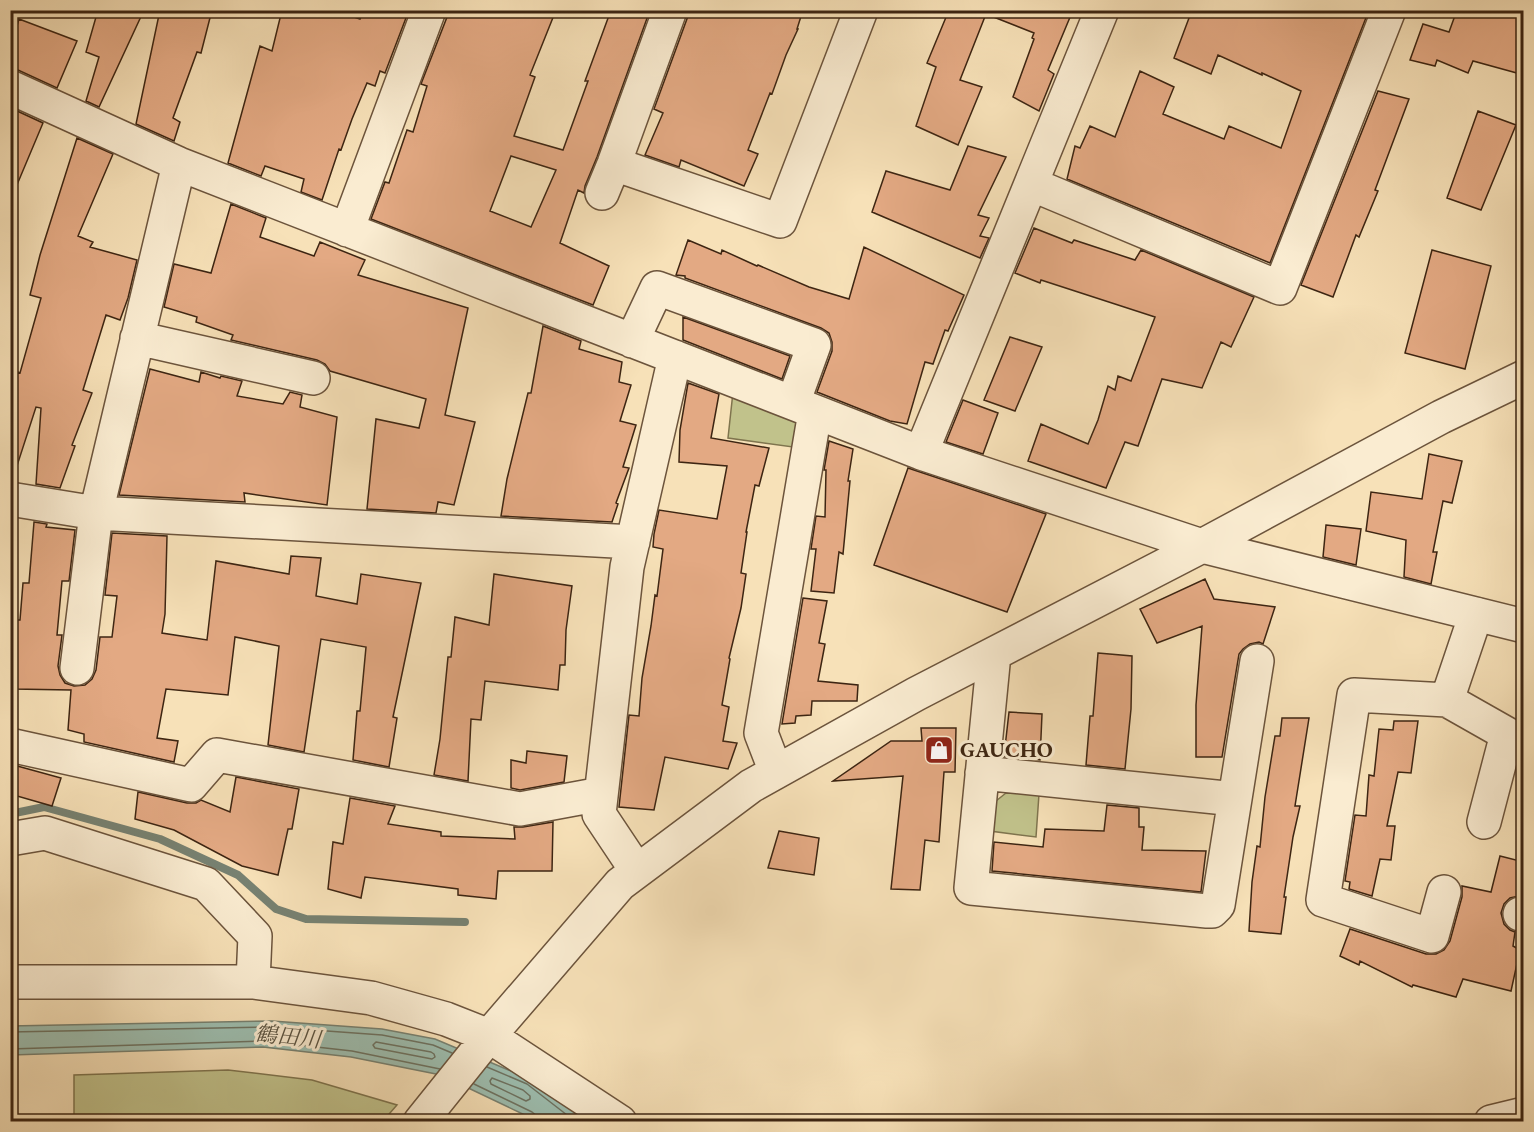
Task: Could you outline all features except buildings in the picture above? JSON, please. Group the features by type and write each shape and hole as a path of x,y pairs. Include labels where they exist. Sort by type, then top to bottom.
{"street":[{"path":"347,230 429,10"},
{"path":"670,10 608,178 780,221 861,10"},
{"path":"921,453 1102,10"},
{"path":"1031,184 1280,288 1389,10"},
{"path":"10,87 179,164 921,453 1202,546 1524,626"},
{"path":"77,668 96,513 179,164"},
{"path":"632,341 657,288 813,345 761,733 776,772"},
{"path":"137,338 313,378"},
{"path":"637,871 599,814 627,567 675,357"},
{"path":"423,1119 489,1036 620,884 752,786 916,694 1202,546 1441,417 1524,376"},
{"path":"10,499 96,513 633,542"},
{"path":"1447,699 1476,614"},
{"path":"994,654 971,888 1212,911 1218,905 1257,661"},
{"path":"1444,892 1432,936 1323,900 1354,695 1447,699 1507,734 1484,822"},
{"path":"10,745 191,786 217,755 520,808 601,795"},
{"path":"982,773 1235,799"},
{"path":"10,839 45,833 206,884 255,936 253,982"},
{"path":"10,981 253,982 371,998 446,1019 489,1036 620,1122"},
{"path":"1491,1122 1524,1114"}],"green space":[{"path":"733,392 790,411 798,425 793,447 728,438"},
{"path":"1006,793 1039,794 1036,837 990,831 991,805"},
{"path":"228,1070 312,1080 397,1105 383,1121 74,1121 74,1075"}],"water":[{"name":"鶴田川","path":"272,1021 382,1029 435,1039 530,1079 586,1121 535,1121 441,1075 351,1057 263,1047 11,1055 10,1026"}],"waterway":[{"path":"10,814 44,807 160,839 238,875 276,909 306,919 465,922"}],"place":[{"name":"GAUCHO","path":"939,750"}]}
